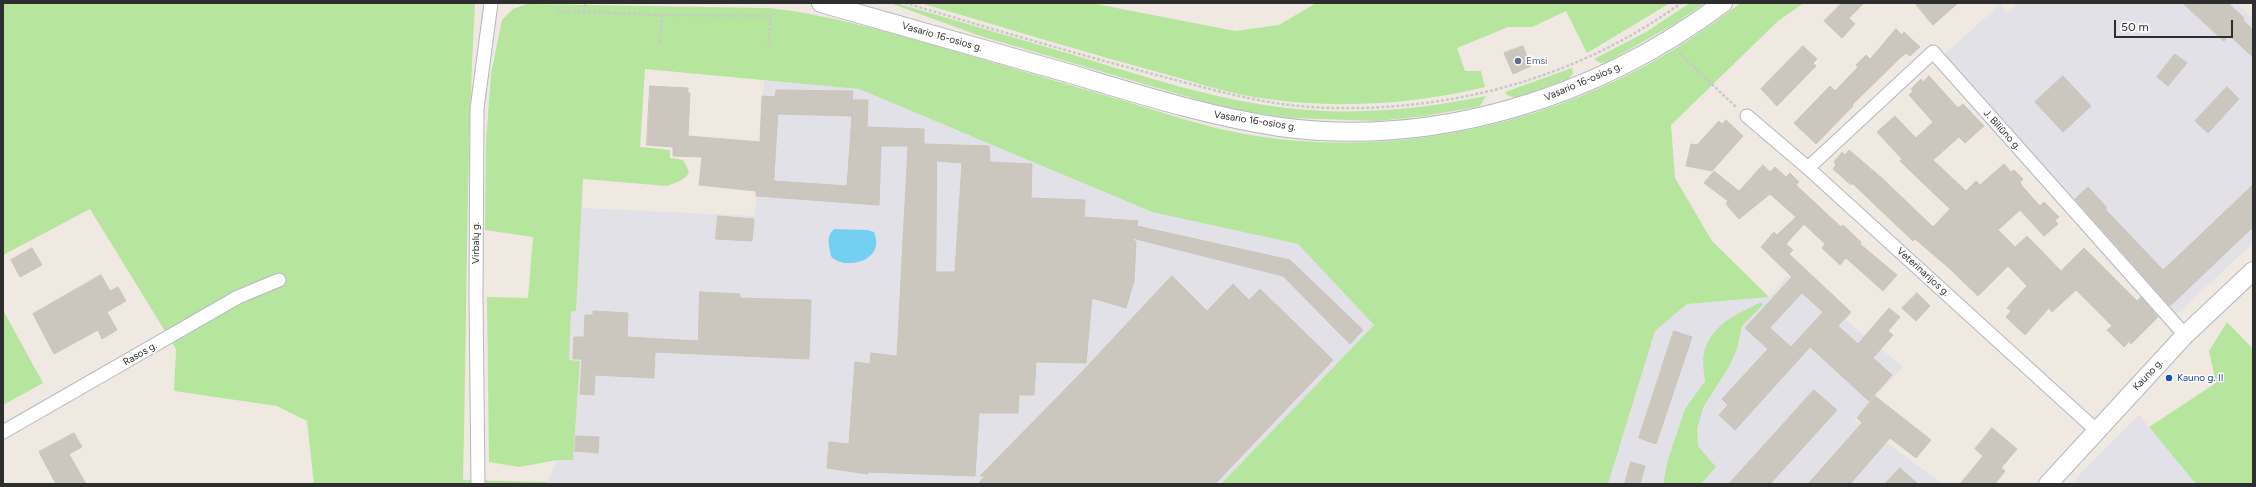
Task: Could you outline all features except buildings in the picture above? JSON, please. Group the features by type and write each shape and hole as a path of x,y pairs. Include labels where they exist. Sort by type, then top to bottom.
{"main road":[{"name":"Vasario 16-osios g.","path":"821,3 1200,111 1283,127 1364,131 1433,126 1467,120 1543,99 1590,81 1637,58 1668,41 1723,3"},
{"name":"Kauno g.","path":"2048,484 2096,430 2185,335 2253,270"}],"street":[{"name":"Virbalų g.","path":"478,484 476,296 477,109 492,3"},
{"name":"J. Biliūno g.","path":"1808,168 1933,52 2185,335"},
{"name":"Veterinarijos g.","path":"1747,116 1808,168 2096,430"},
{"name":"Rasos g.","path":"3,432 238,298 278,280"}],"path":[{"path":"584,13 585,3"},
{"path":"905,3 1138,70 1242,97 1310,107 1364,109 1452,99 1506,87 1581,61 1626,37 1681,3"},
{"path":"558,11 662,15 771,16 768,45"},
{"path":"660,42 662,15"},
{"path":"1688,62 1747,116"}],"shaded area":[{"path":"2018,3 2237,3 2253,19 2253,243 2176,315 1943,56 2000,4 2007,13"},
{"path":"764,79 859,89 1152,212 1298,244 1374,325 1221,484 547,484 557,460 573,460 580,361 569,360 571,312 576,311 581,208 755,216"},
{"path":"1797,266 1851,313 1846,320 1903,367 1854,419 1943,484 1702,484 1716,467 1698,446 1697,429 1704,406 1729,367 1737,349 1742,326 1763,305 1703,360 1705,381 1685,409 1668,459 1663,484 1608,484 1655,331 1687,304 1769,297"},
{"path":"2139,415 2196,484 2071,484 2082,472"}],"green space":[{"path":"3,3 475,3 468,182 463,480 547,482 547,484 314,484 307,421 277,406 174,391 176,349 90,209 3,255"},
{"path":"890,3 896,3 1155,80 1207,94 1260,104 1312,110 1362,111 1412,108 1486,96 1480,106 1476,107 1425,116 1378,121 1291,118 1249,112 1209,103 980,36"},
{"path":"920,3 1091,3 1235,31 1279,25 1316,3 1670,3 1587,53 1566,11 1532,27 1508,27 1457,48 1465,71 1481,71 1485,87 1395,102 1334,104 1273,100 1233,93"},
{"path":"1690,3 1705,3 1676,23 1607,62 1600,63 1594,59 1646,32"},
{"path":"1741,3 1804,3 1778,21 1671,125 1675,178 1712,241 1769,297 1687,304 1655,331 1608,484 1221,484 1374,325 1298,244 1152,212 859,89 645,69 640,147 670,150 670,158 683,160 689,171 687,176 680,181 667,186 583,179 576,311 571,312 569,360 580,361 573,460 557,460 519,467 489,462 487,297 528,298 533,237 485,230 486,142 491,74 502,20 513,9 527,4 769,8 792,11 885,31 1185,120 1226,130 1295,141 1351,143 1408,139 1464,131 1519,117 1572,99 1624,77 1673,50"},
{"path":"1572,68 1573,74 1568,79 1515,98 1507,95 1505,92"},
{"path":"1761,302 1763,305 1742,326 1737,349 1729,367 1704,406 1697,429 1698,446 1716,467 1701,484 1663,484 1668,459 1685,409 1705,381 1703,360 1705,348 1710,338 1716,330 1732,317"},
{"path":"3,310 43,383 3,405"},
{"path":"2227,322 2253,349 2253,484 2196,484 2149,427 2216,383 2209,351"}],"water":[{"path":"834,229 867,230 874,232 876,243 874,251 861,261 843,263 836,260 831,256 829,243 830,235"}],"place":[{"name":"Emsi","path":"1518,61"},
{"name":"Kauno g. II","path":"2169,378"}]}
